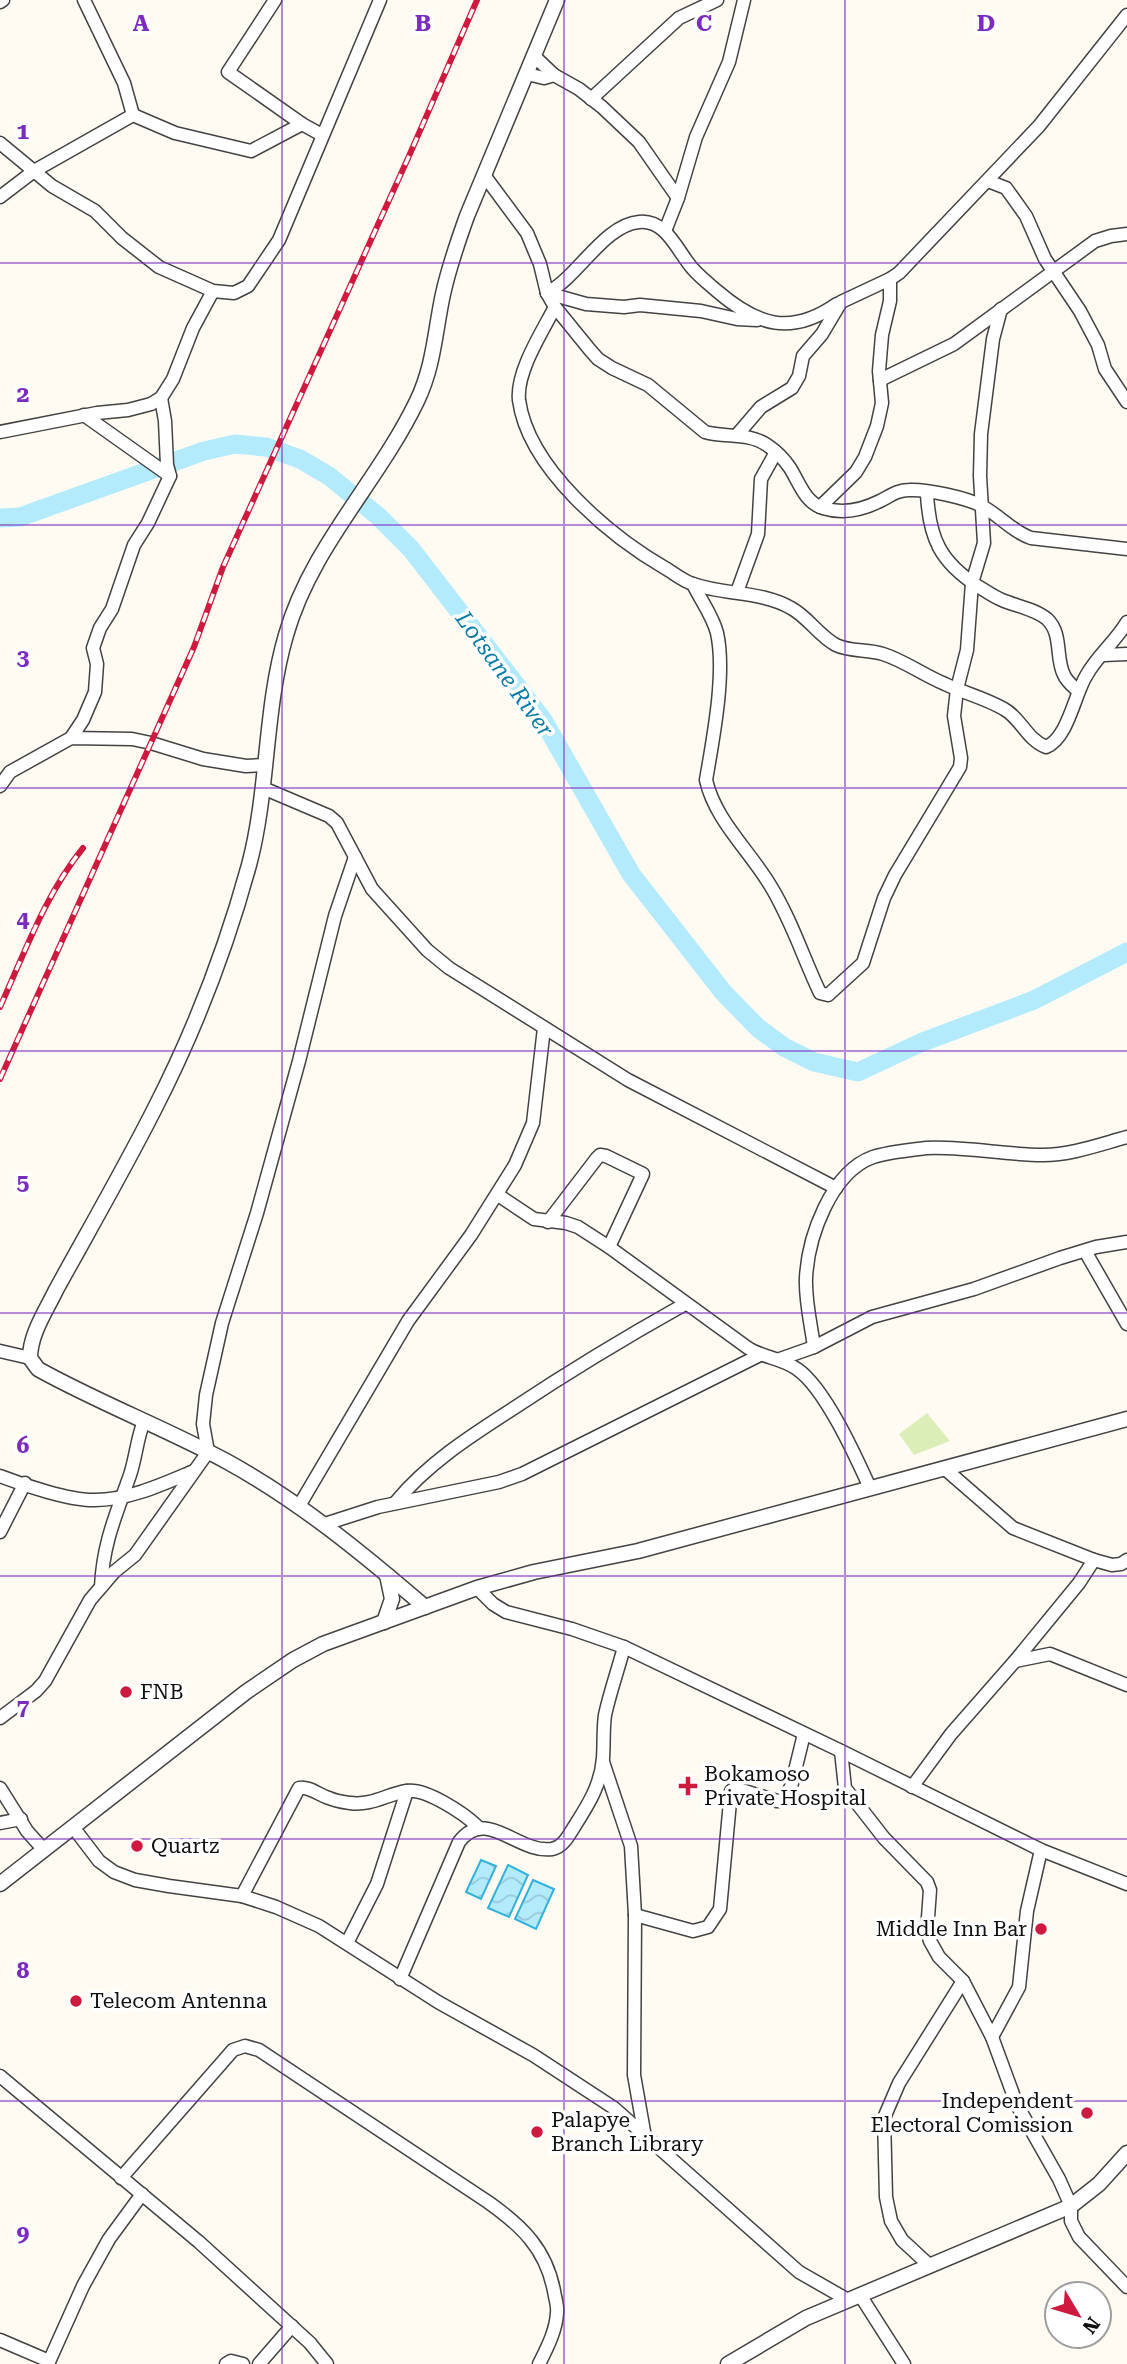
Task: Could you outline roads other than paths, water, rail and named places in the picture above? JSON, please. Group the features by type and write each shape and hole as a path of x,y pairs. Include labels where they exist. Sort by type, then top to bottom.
{"street":[{"path":"84,0 124,83 133,115"},
{"path":"275,0 228,72 322,135"},
{"path":"0,143 52,186 95,211 122,238 159,267 213,291 234,293 248,286 279,240 380,0"},
{"path":"30,1359 30,1350 41,1319 155,1109 199,1011 228,937 249,865 263,788 276,677 286,634 313,570 405,424 427,378 443,295 455,250 556,0"},
{"path":"592,99 679,18 717,0"},
{"path":"665,231 696,137 729,62 743,6 753,0"},
{"path":"547,293 586,304 624,307 640,305 701,311 737,319 796,324 821,316 841,302 890,279 1039,126 1127,15"},
{"path":"534,57 554,75 592,99 645,148 678,198"},
{"path":"527,74 544,78 554,75"},
{"path":"133,115 174,133 251,151 302,124"},
{"path":"0,197 34,171 133,115"},
{"path":"484,175 527,233 540,264 547,293 555,307 598,359 648,385 705,432 754,438 788,465 807,497 820,508 841,513 865,507 895,492 910,489 959,496 982,506 1021,535 1031,538 1127,549"},
{"path":"988,181 1000,184 1013,195 1053,271 1080,311 1098,345 1104,369 1127,402"},
{"path":"547,293 617,230 643,221 665,231 692,269 740,309 762,321"},
{"path":"880,380 954,344 1096,241 1127,234"},
{"path":"820,508 856,472 866,457 880,415 882,335 890,301 890,279"},
{"path":"0,432 151,404 160,398 173,379 193,328 213,291"},
{"path":"737,435 761,407 792,388 799,376 803,356 822,334 841,302"},
{"path":"555,307 520,383 519,400 535,444 568,491 614,535 692,584 737,592 791,607 839,646 887,655 1012,713 1029,738 1046,747 1053,744 1061,733 1087,674 1127,622"},
{"path":"692,584 717,631 719,647 719,697 706,780 708,789 715,808 770,885 796,934 820,993 828,995 863,963 884,898 895,874 960,767 954,716 957,689 967,650 972,583 984,543 981,434 993,339 1002,309"},
{"path":"0,786 10,772 71,738 83,720 95,692 97,664 93,648 100,628 112,609 134,545 148,523 170,476 160,398"},
{"path":"84,415 170,476"},
{"path":"737,592 758,534 761,479 776,453"},
{"path":"927,493 928,516 937,545 945,559 972,583 999,599 1039,614 1047,620 1055,629 1062,671 1078,691"},
{"path":"1103,655 1127,654"},
{"path":"71,738 132,739 203,759 246,766 265,765"},
{"path":"263,788 328,816 337,823 372,889 427,950 449,968 628,1080 835,1188"},
{"path":"0,1718 36,1691 44,1681 90,1600 114,1572 135,1555 208,1452 203,1423 206,1395 222,1323 257,1213 299,1061 334,916 355,857"},
{"path":"299,1506 408,1321 498,1195 515,1165 533,1124 544,1028"},
{"path":"814,1347 806,1276 811,1248 824,1206 835,1188 860,1165 873,1157 926,1148 1053,1155 1127,1138"},
{"path":"548,1222 597,1158 600,1155 606,1156 643,1174 609,1247"},
{"path":"498,1195 534,1219 578,1227 760,1355 780,1359 799,1370 817,1391 853,1451 870,1488"},
{"path":"780,1359 814,1347 872,1317 974,1290 1028,1268 1085,1251 1127,1242"},
{"path":"1085,1251 1127,1324"},
{"path":"395,1503 419,1476 460,1443 622,1338 685,1304"},
{"path":"0,1350 30,1359 38,1369 58,1380 208,1452 299,1506 325,1524 425,1607"},
{"path":"325,1524 395,1503 499,1482 522,1474 760,1355"},
{"path":"0,1884 246,1692 293,1660 323,1644 477,1588 638,1551 1127,1419"},
{"path":"101,1587 108,1535 131,1473 137,1437 144,1421"},
{"path":"944,1468 1013,1528 1094,1560 1112,1565 1127,1560"},
{"path":"0,1476 71,1497 94,1500 120,1497 195,1470"},
{"path":"0,1532 25,1483"},
{"path":"912,1787 951,1734 1016,1661 1079,1583 1094,1560"},
{"path":"384,1622 392,1599 386,1574"},
{"path":"477,1588 493,1604 506,1612 572,1629 624,1647 1041,1850 1127,1884"},
{"path":"242,1896 299,1788 306,1787 331,1800 360,1804 415,1791 456,1809 478,1827 534,1846 552,1849 563,1843 596,1791 603,1762 605,1717 624,1647"},
{"path":"1016,1661 1050,1654 1127,1685"},
{"path":"635,1915 694,1931 708,1927 720,1909 731,1790 741,1789 777,1801 783,1800 791,1787 804,1734"},
{"path":"841,1751 845,1788 884,1838 927,1882 930,1890 927,1931 939,1957 963,1981 992,2037 1017,2105 1059,2179 1071,2206 1071,2221 1079,2237 1127,2287"},
{"path":"603,1762 631,1846 635,1915 634,2075 645,2138"},
{"path":"0,1788 43,1849"},
{"path":"347,1943 377,1884 407,1791"},
{"path":"0,1824 21,1819"},
{"path":"73,1827 99,1861 114,1872 135,1880 242,1896 276,1907 318,1926 400,1979 533,2055 594,2094 614,2108 799,2272 854,2297 904,2364"},
{"path":"400,1979 459,1842 467,1831 478,1827"},
{"path":"992,2037 1019,1987 1027,1911 1041,1850"},
{"path":"929,2265 902,2241 891,2221 886,2197 884,2118 899,2083 963,1981"},
{"path":"121,2178 233,2050 245,2046 258,2050 511,2218 537,2246 548,2266 558,2311 554,2331 539,2364"},
{"path":"0,2076 199,2242 310,2343 327,2364"},
{"path":"728,2364 806,2318 1071,2206 1098,2184 1127,2153"},
{"path":"0,2340 48,2362 83,2286 109,2239 142,2194"},
{"path":"259,2364 292,2326"},
{"path":"226,2364 231,2361 243,2364"}],"water":[{"path":"481,1860 496,1866 481,1899 466,1892"},
{"path":"508,1865 528,1875 509,1917 488,1908"},
{"path":"533,1880 554,1889 536,1929 515,1919"}],"waterway":[{"name":"Lotsane River","path":"0,518 20,517 204,451 235,444 266,447 300,459 329,476 378,516 411,549 543,720 631,874 723,992 758,1028 784,1047 814,1062 858,1072 920,1043 1034,1000 1127,952"}],"railway":[{"path":"0,1079 194,647 223,567 477,0"},
{"path":"0,1007 47,904 83,848"}],"place":[{"name":"FNB","path":"126,1692"},
{"name":"Bokamoso Private Hospital","path":"688,1786"},
{"name":"Quartz","path":"137,1846"},
{"name":"Middle Inn Bar","path":"1041,1929"},
{"name":"Telecom Antenna","path":"76,2001"},
{"name":"Independent Electoral Comission","path":"1087,2113"},
{"name":"Palapye Branch Library","path":"537,2132"}]}
